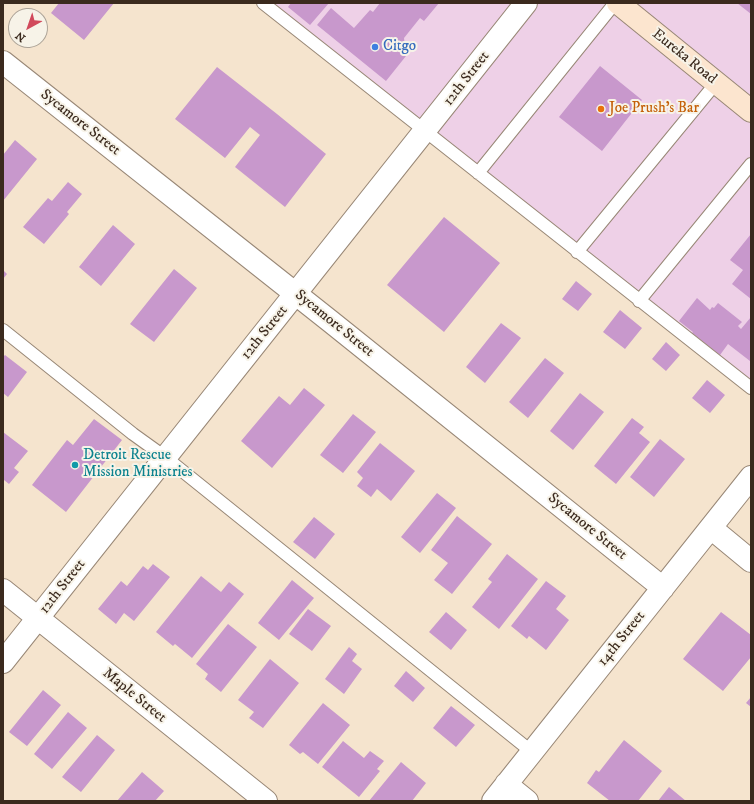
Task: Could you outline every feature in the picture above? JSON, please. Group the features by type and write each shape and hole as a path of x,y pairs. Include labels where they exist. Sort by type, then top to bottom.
{"main road":[{"name":"Eureka Road","path":"618,3 751,110"}],"street":[{"name":"12th Street","path":"3,662 526,3"},
{"name":"Sycamore Street","path":"3,62 663,588"},
{"name":"14th Street","path":"493,801 751,477"},
{"path":"711,528 751,561"},
{"name":"Maple Street","path":"3,590 266,801"},
{"path":"506,784 527,801"}],"lane":[{"path":"263,3 751,388"},
{"path":"478,173 615,3"},
{"path":"578,252 716,83"},
{"path":"639,301 751,164"},
{"path":"3,330 133,434 165,457 532,752"}],"shaded area":[{"path":"263,3 751,3 751,388"}],"building":[{"path":"59,3 114,3 84,40 51,13"},
{"path":"291,3 329,3 310,25 288,7"},
{"name":"Citgo","path":"380,3 439,3 424,21 420,18 404,38 406,56 386,81 317,25 331,8 354,28 370,10 373,12"},
{"path":"737,3 751,3 751,14"},
{"name":"Joe Prush's Bar","path":"600,66 642,100 602,151 559,117"},
{"path":"217,67 326,154 285,207 235,167 260,135 250,127 225,158 175,119"},
{"path":"15,140 37,159 3,201 3,155"},
{"path":"68,182 82,194 67,212 69,214 44,244 23,227 48,198 52,201"},
{"path":"444,217 500,263 444,332 387,285"},
{"path":"113,225 135,244 101,286 79,267"},
{"path":"751,234 751,299 732,284 743,270 730,260"},
{"path":"174,269 197,288 154,342 130,324"},
{"path":"3,270 7,274 3,279"},
{"path":"576,281 592,294 578,311 562,299"},
{"path":"697,298 710,310 718,303 742,322 738,326 741,329 751,317 750,361 728,344 720,355 679,321"},
{"path":"620,310 642,328 625,349 603,332"},
{"path":"501,323 521,338 485,383 466,367"},
{"path":"666,342 680,355 666,371 652,359"},
{"path":"5,355 27,372 8,397 3,393 3,357"},
{"path":"545,358 564,373 528,418 509,402"},
{"path":"707,380 725,395 710,413 692,398"},
{"path":"304,388 325,405 272,468 241,441 279,396 290,405"},
{"path":"580,393 604,412 573,450 550,431"},
{"path":"353,414 376,432 343,473 320,455"},
{"path":"632,418 644,427 639,433 650,442 616,484 594,466"},
{"name":"Detroit Rescue Mission Ministries","path":"94,419 122,440 66,512 32,485 67,440 73,445"},
{"path":"3,432 28,451 14,468 19,472 9,484 4,480 3,482"},
{"path":"660,439 685,459 654,497 630,477"},
{"path":"380,443 415,471 391,501 377,489 371,497 357,486 363,478 357,472"},
{"path":"437,493 456,508 420,553 401,537"},
{"path":"457,516 492,544 452,594 434,580 448,563 431,550"},
{"path":"314,517 335,534 315,559 293,542"},
{"path":"507,554 538,579 499,629 472,607 492,582 488,579"},
{"path":"153,564 170,577 134,621 124,613 116,624 98,609 121,581 127,586 143,566 148,570"},
{"path":"201,576 221,592 229,582 244,594 192,658 175,644 173,646 156,632"},
{"path":"292,580 314,598 279,640 258,623"},
{"path":"546,581 566,596 556,609 569,620 546,650 529,636 527,639 511,626"},
{"path":"308,609 331,626 312,651 289,634"},
{"path":"446,612 467,630 451,650 429,632"},
{"path":"721,612 751,635 751,657 723,691 683,659"},
{"path":"228,624 257,647 221,692 205,679 208,674 196,664"},
{"path":"349,647 357,654 352,661 362,669 344,694 325,679"},
{"path":"270,659 299,683 263,728 249,718 254,712 238,700"},
{"path":"406,671 425,688 413,702 394,686"},
{"path":"43,690 61,705 27,746 9,732"},
{"path":"751,697 751,707 746,703"},
{"path":"323,703 350,725 318,764 303,752 300,754 289,745"},
{"path":"451,706 475,725 456,747 433,728"},
{"path":"68,712 87,728 52,769 34,754"},
{"path":"97,735 115,750 81,792 62,777"},
{"path":"624,740 662,771 638,801 610,801 587,783 596,770 599,772"},
{"path":"343,741 364,758 370,751 384,761 377,769 380,771 359,797 322,767"},
{"path":"401,762 426,783 412,801 369,801"},
{"path":"142,772 164,791 155,801 117,801"},
{"path":"669,787 686,801 658,801"}],"place":[{"name":"Citgo","path":"375,47"},
{"name":"Joe Prush's Bar","path":"601,109"},
{"name":"Detroit Rescue Mission Ministries","path":"75,465"}]}
